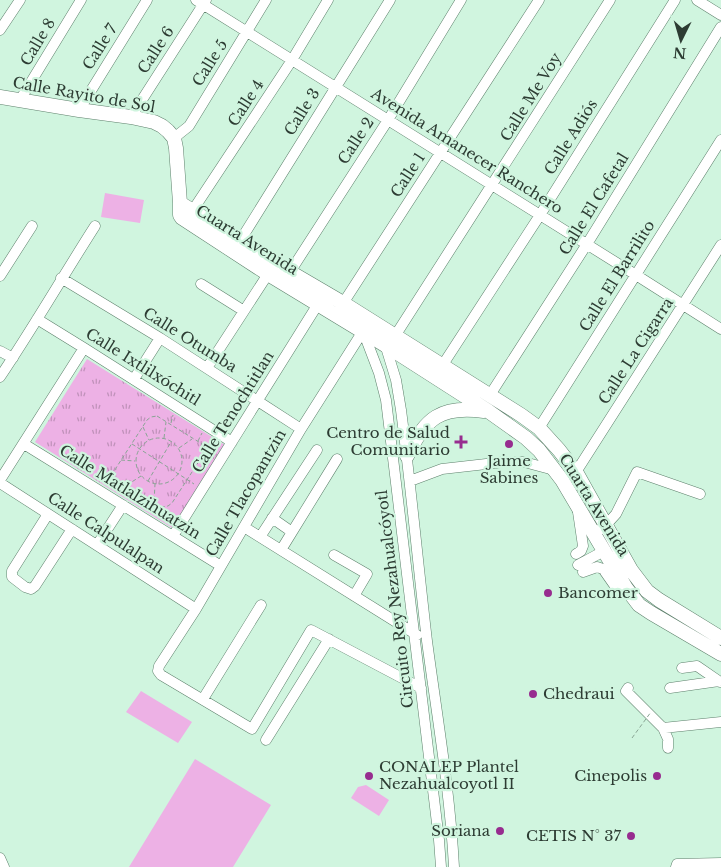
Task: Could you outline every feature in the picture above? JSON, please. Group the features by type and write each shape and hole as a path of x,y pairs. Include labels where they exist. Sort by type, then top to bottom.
{"main road":[{"name":"Calle Rayito de Sol","path":"0,97 154,122 162,126 174,138"},
{"name":"Cuarta Avenida","path":"174,138 180,215 182,218 189,216 240,241 343,303 526,438 539,450 554,470 594,534 610,548 647,591 721,638"},
{"name":"Cuarta Avenida","path":"189,216 268,274 335,315 363,331 390,338 442,366 539,428 576,472 606,525 621,589 651,613 721,654"},
{"path":"407,456 423,428 436,417 453,410 488,411"},
{"path":"621,589 638,581"}],"street":[{"path":"0,30 20,0"},
{"name":"Calle 8","path":"20,100 81,0"},
{"name":"Calle 7","path":"78,110 147,0"},
{"name":"Calle 5","path":"174,138 189,126 266,0"},
{"name":"Calle 4","path":"189,216 292,60 328,0"},
{"name":"Calle 3","path":"240,241 390,0"},
{"name":"Calle 2","path":"290,272 388,120 461,0"},
{"name":"Calle 1","path":"335,315 539,0"},
{"name":"Calle Me Voy","path":"390,338 493,185 610,0"},
{"name":"Calle Adiós","path":"442,366 675,0"},
{"path":"697,0 721,15"},
{"name":"Avenida Amanecer Ranchero","path":"202,2 721,329"},
{"name":"Calle 6","path":"131,117 202,2"},
{"name":"Calle El Cafetal","path":"490,395 587,244 721,27"},
{"name":"Calle El Barrilito","path":"539,428 721,140"},
{"path":"0,276 32,226"},
{"path":"0,377 95,226"},
{"name":"Calle La Cigarra","path":"576,472 721,245"},
{"path":"206,368 268,274"},
{"name":"Calle Otumba","path":"61,278 160,338 301,429"},
{"path":"201,284 244,311"},
{"name":"Calle Tenochtitlan","path":"172,536 318,304"},
{"name":"Calle Ixtlilxóchitl","path":"37,319 232,442"},
{"name":"Circuito Rey Nezahualcóyotl","path":"363,331 379,373 386,400 441,867"},
{"name":"Calle Tlacopantzin","path":"203,698 161,675 158,671 159,666 196,609 301,429 363,331"},
{"path":"134,379 160,338"},
{"name":"Circuito Rey Nezahualcóyotl","path":"390,338 407,456 454,867"},
{"path":"0,481 84,348"},
{"path":"0,351 13,358"},
{"name":"Calle Matlalzihuatzin","path":"24,444 221,566"},
{"path":"260,537 317,450"},
{"path":"281,550 337,459"},
{"path":"410,481 442,469 504,462 524,462 554,470"},
{"path":"594,534 616,514 637,472 700,494"},
{"name":"Calle Calpulalpan","path":"0,481 196,609"},
{"path":"97,545 123,505"},
{"path":"577,506 583,546 581,565"},
{"path":"48,514 11,573 12,578 25,587 31,589 35,586 72,529"},
{"path":"272,518 292,532"},
{"path":"244,527 414,634 427,640"},
{"path":"581,565 610,548"},
{"path":"334,555 367,574 354,596"},
{"path":"581,565 599,573 610,585 621,589"},
{"path":"409,594 422,592"},
{"path":"261,605 203,698 252,729 311,630 421,688"},
{"path":"266,740 330,639"},
{"path":"682,668 696,666 720,682"},
{"path":"670,688 720,682"},
{"path":"628,688 626,691 663,728 668,739 668,748"},
{"path":"663,728 721,723"},
{"path":"0,858 4,867"},
{"path":"676,867 677,864 721,863"}],"path":[{"path":"157,416 202,444 204,452 170,505 162,507 127,486 116,477 116,468 143,426 149,418 157,416"},
{"path":"164,438 166,422"},
{"path":"143,426 149,440"},
{"path":"156,438 164,438 178,448 181,452 182,461 179,474 170,481 155,484 141,476 136,466 136,461 139,449 146,442 156,438"},
{"path":"178,448 193,438"},
{"path":"148,481 172,442"},
{"path":"131,444 202,489"},
{"path":"121,460 136,461"},
{"path":"127,486 141,476"},
{"path":"150,522 155,484"},
{"path":"632,738 651,712"}],"green space":[{"path":"105,193 144,200 140,223 101,217"},
{"path":"87,359 225,445 172,528 35,442"},
{"path":"141,691 192,722 178,743 126,712"},
{"path":"195,759 271,805 233,867 129,867"},
{"path":"366,785 389,800 379,816 351,798 358,787"}],"place":[{"name":"Centro de Salud Comunitario","path":"461,442"},
{"name":"Jaime Sabines","path":"509,444"},
{"name":"Bancomer","path":"548,593"},
{"name":"Chedraui","path":"533,694"},
{"name":"CONALEP Plantel Nezahualcoyotl II","path":"369,776"},
{"name":"Cinepolis","path":"657,776"},
{"name":"Soriana","path":"500,831"},
{"name":"CETIS N° 37","path":"631,836"}]}
